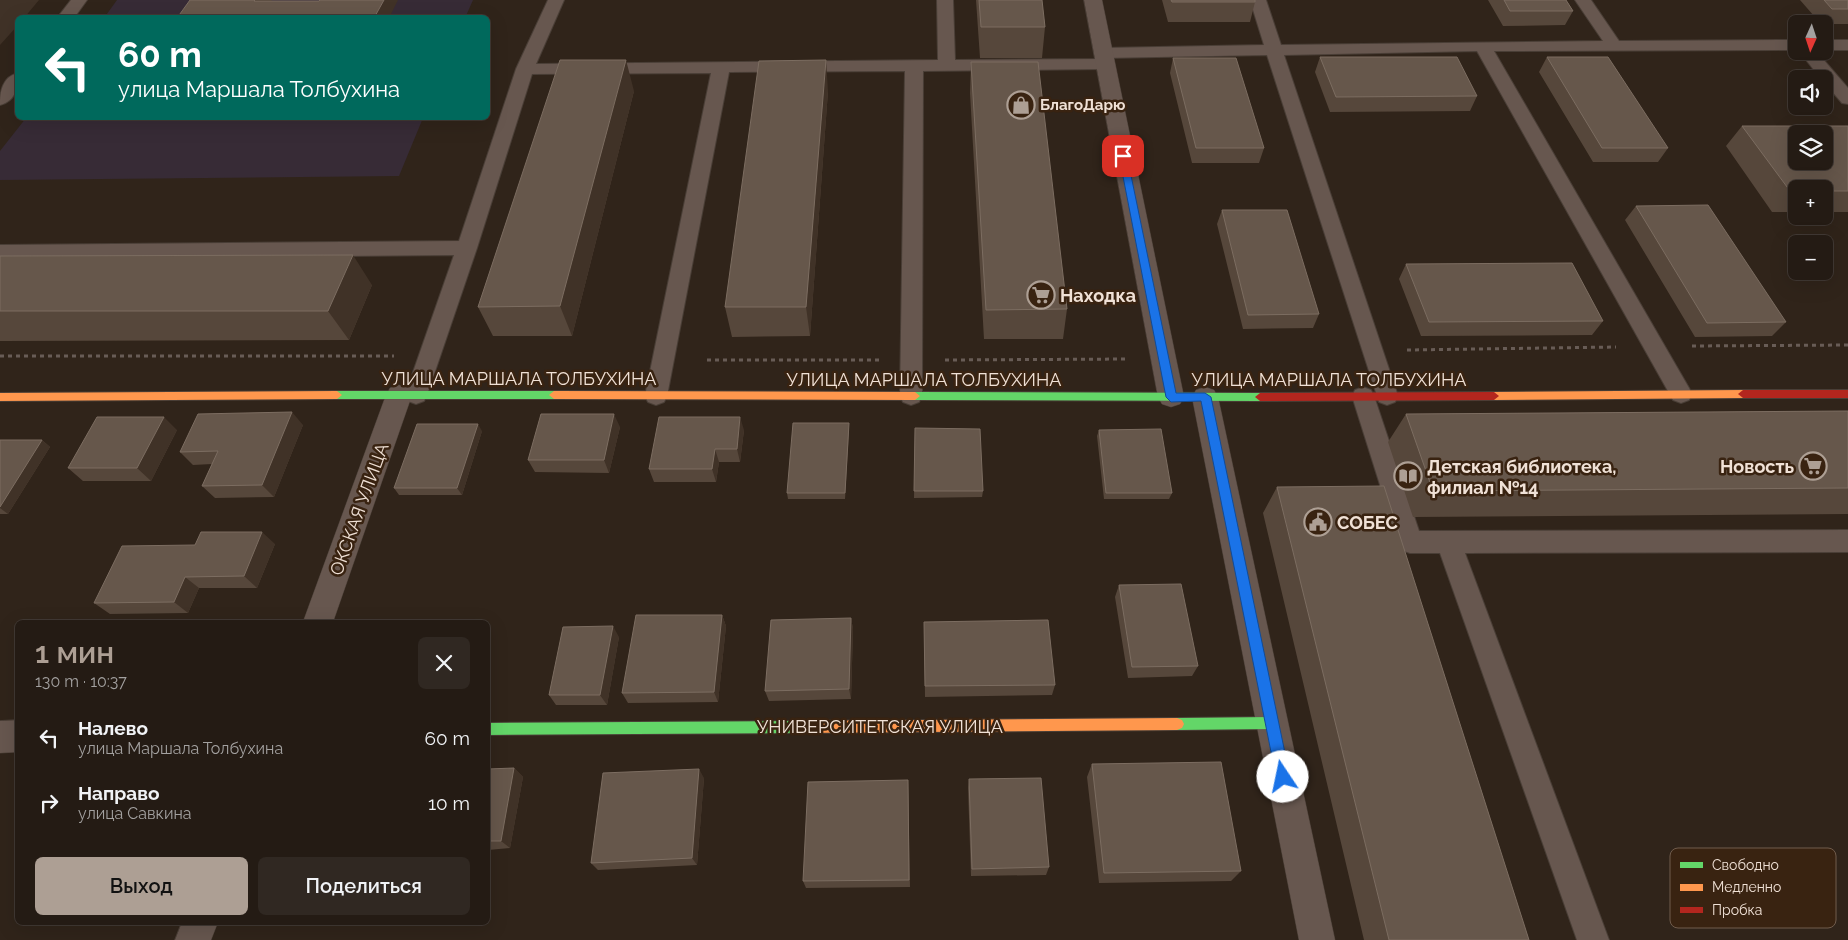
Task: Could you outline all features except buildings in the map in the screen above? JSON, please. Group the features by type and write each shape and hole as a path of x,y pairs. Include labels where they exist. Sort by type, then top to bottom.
{"street":[{"path":"1093,0 1171,397"},
{"name":"УЛИЦА МАРШАЛА ТОЛБУХИНА","path":"0,398 408,395 1205,397 1848,394"},
{"name":"ОКСКАЯ УЛИЦА","path":"319,620 408,395"},
{"path":"1205,397 1317,940"},
{"name":"УНИВЕРСИТЕТСКАЯ УЛИЦА","path":"490,729 1272,723"},
{"path":"0,737 15,736"},
{"path":"193,940 199,925"}],"lane":[{"path":"67,15 79,0"},
{"path":"408,395 429,356 467,248 525,68 556,0"},
{"path":"945,0 947,65"},
{"path":"1258,0 1372,350 1375,396 1410,542 1848,541"},
{"path":"1583,0 1614,45"},
{"path":"525,68 947,65 1274,50 1483,46 1788,45"},
{"path":"1833,45 1848,45"},
{"path":"1483,46 1681,394"},
{"path":"1815,60 1848,99"},
{"path":"911,396 914,65"},
{"path":"656,396 721,67"},
{"path":"0,100 15,82"},
{"path":"0,252 467,248"},
{"path":"1449,542 1593,940"}],"path":[{"path":"1372,350 1848,345"},
{"path":"0,356 429,356"},
{"path":"663,360 1164,359"}],"shaded area":[{"path":"117,0 473,0 466,15 106,15"},
{"path":"24,120 422,120 399,176 0,180 0,151"}],"traffic: fast":[{"path":"337,395 554,395"},
{"path":"915,396 1260,397"},
{"path":"1177,724 1272,723"},
{"path":"490,729 797,727"}],"traffic: slow":[{"path":"1494,396 1743,394"},
{"path":"0,397 337,395"},
{"path":"554,395 915,396"},
{"path":"797,727 1177,724"}],"traffic: jam":[{"path":"1743,394 1848,394"},
{"path":"1260,397 1494,396"}],"place":[{"name":"БлагоДарю","path":"1021,105"},
{"name":"Находка","path":"1041,295"},
{"name":"Новость","path":"1813,466"},
{"name":"Детская библиотека, филиал №14","path":"1408,476"},
{"name":"СОБЕС","path":"1318,522"}],"route":[{"path":"1123,156 1171,397 1205,397 1283,777"}]}
